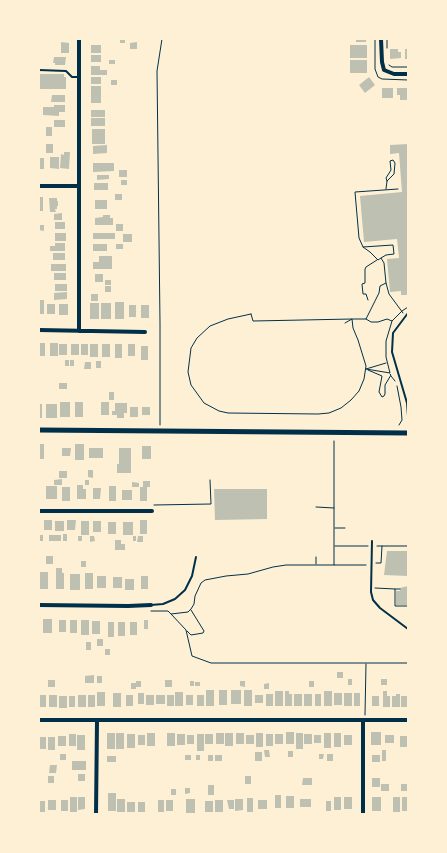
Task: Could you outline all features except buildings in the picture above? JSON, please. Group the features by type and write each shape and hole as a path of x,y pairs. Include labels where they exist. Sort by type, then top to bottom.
{"street":[{"path":"78,39 79,331"},
{"path":"381,39 382,62 384,70 394,74 408,74"},
{"path":"39,186 79,186"},
{"path":"39,330 145,332"},
{"path":"39,430 408,433"},
{"path":"39,511 152,511"},
{"path":"39,605 151,605"},
{"path":"39,720 408,720"},
{"path":"363,720 363,814"},
{"path":"96,814 97,721"}],"lane":[{"path":"39,70 66,71 72,77 79,77"},
{"path":"408,313 393,332 392,352 394,364 400,376 407,404 408,416"},
{"path":"372,541 371,588 373,600 380,608 408,629"},
{"path":"151,605 163,604 175,599 184,590 192,576 196,557"}],"path":[{"path":"160,432 157,71 162,39"},
{"path":"387,39 387,54"},
{"path":"387,62 392,67 408,67"},
{"path":"386,190 386,178 391,170 390,161 393,160 395,163 394,174 387,181"},
{"path":"378,260 361,246 355,192 398,189"},
{"path":"363,247 393,245 394,254 386,255 366,267 365,283 362,284 363,294 366,294 368,300"},
{"path":"381,258 384,263 386,283 389,294 405,315"},
{"path":"366,319 379,293 380,286 386,283"},
{"path":"399,425 402,420 400,397 396,382 390,374 387,363 386,341 392,321 408,307"},
{"path":"352,319 353,328 366,366 364,378 359,391 351,400 341,408 329,413 228,413 219,411 204,403 191,385 188,372 191,348 197,338 204,331 218,322 251,314 253,321 352,319 366,319 371,322 378,322 387,319 392,321"},
{"path":"345,323 352,319"},
{"path":"366,369 387,363"},
{"path":"366,369 390,374"},
{"path":"366,369 382,376 379,392 382,397 385,394 386,385 390,374"},
{"path":"334,441 334,565"},
{"path":"154,505 211,504 210,480"},
{"path":"316,507 334,508"},
{"path":"334,528 345,528"},
{"path":"381,563 382,546"},
{"path":"316,557 316,565"},
{"path":"171,614 188,612 191,609 198,588 205,580 248,574 286,565 385,563"},
{"path":"371,588 400,589"},
{"path":"395,589 395,606 408,606"},
{"path":"151,605 151,612 168,611 190,635 203,633 204,631 191,609"},
{"path":"186,630 192,656 211,663 408,663"},
{"path":"365,712 366,664"}]}
